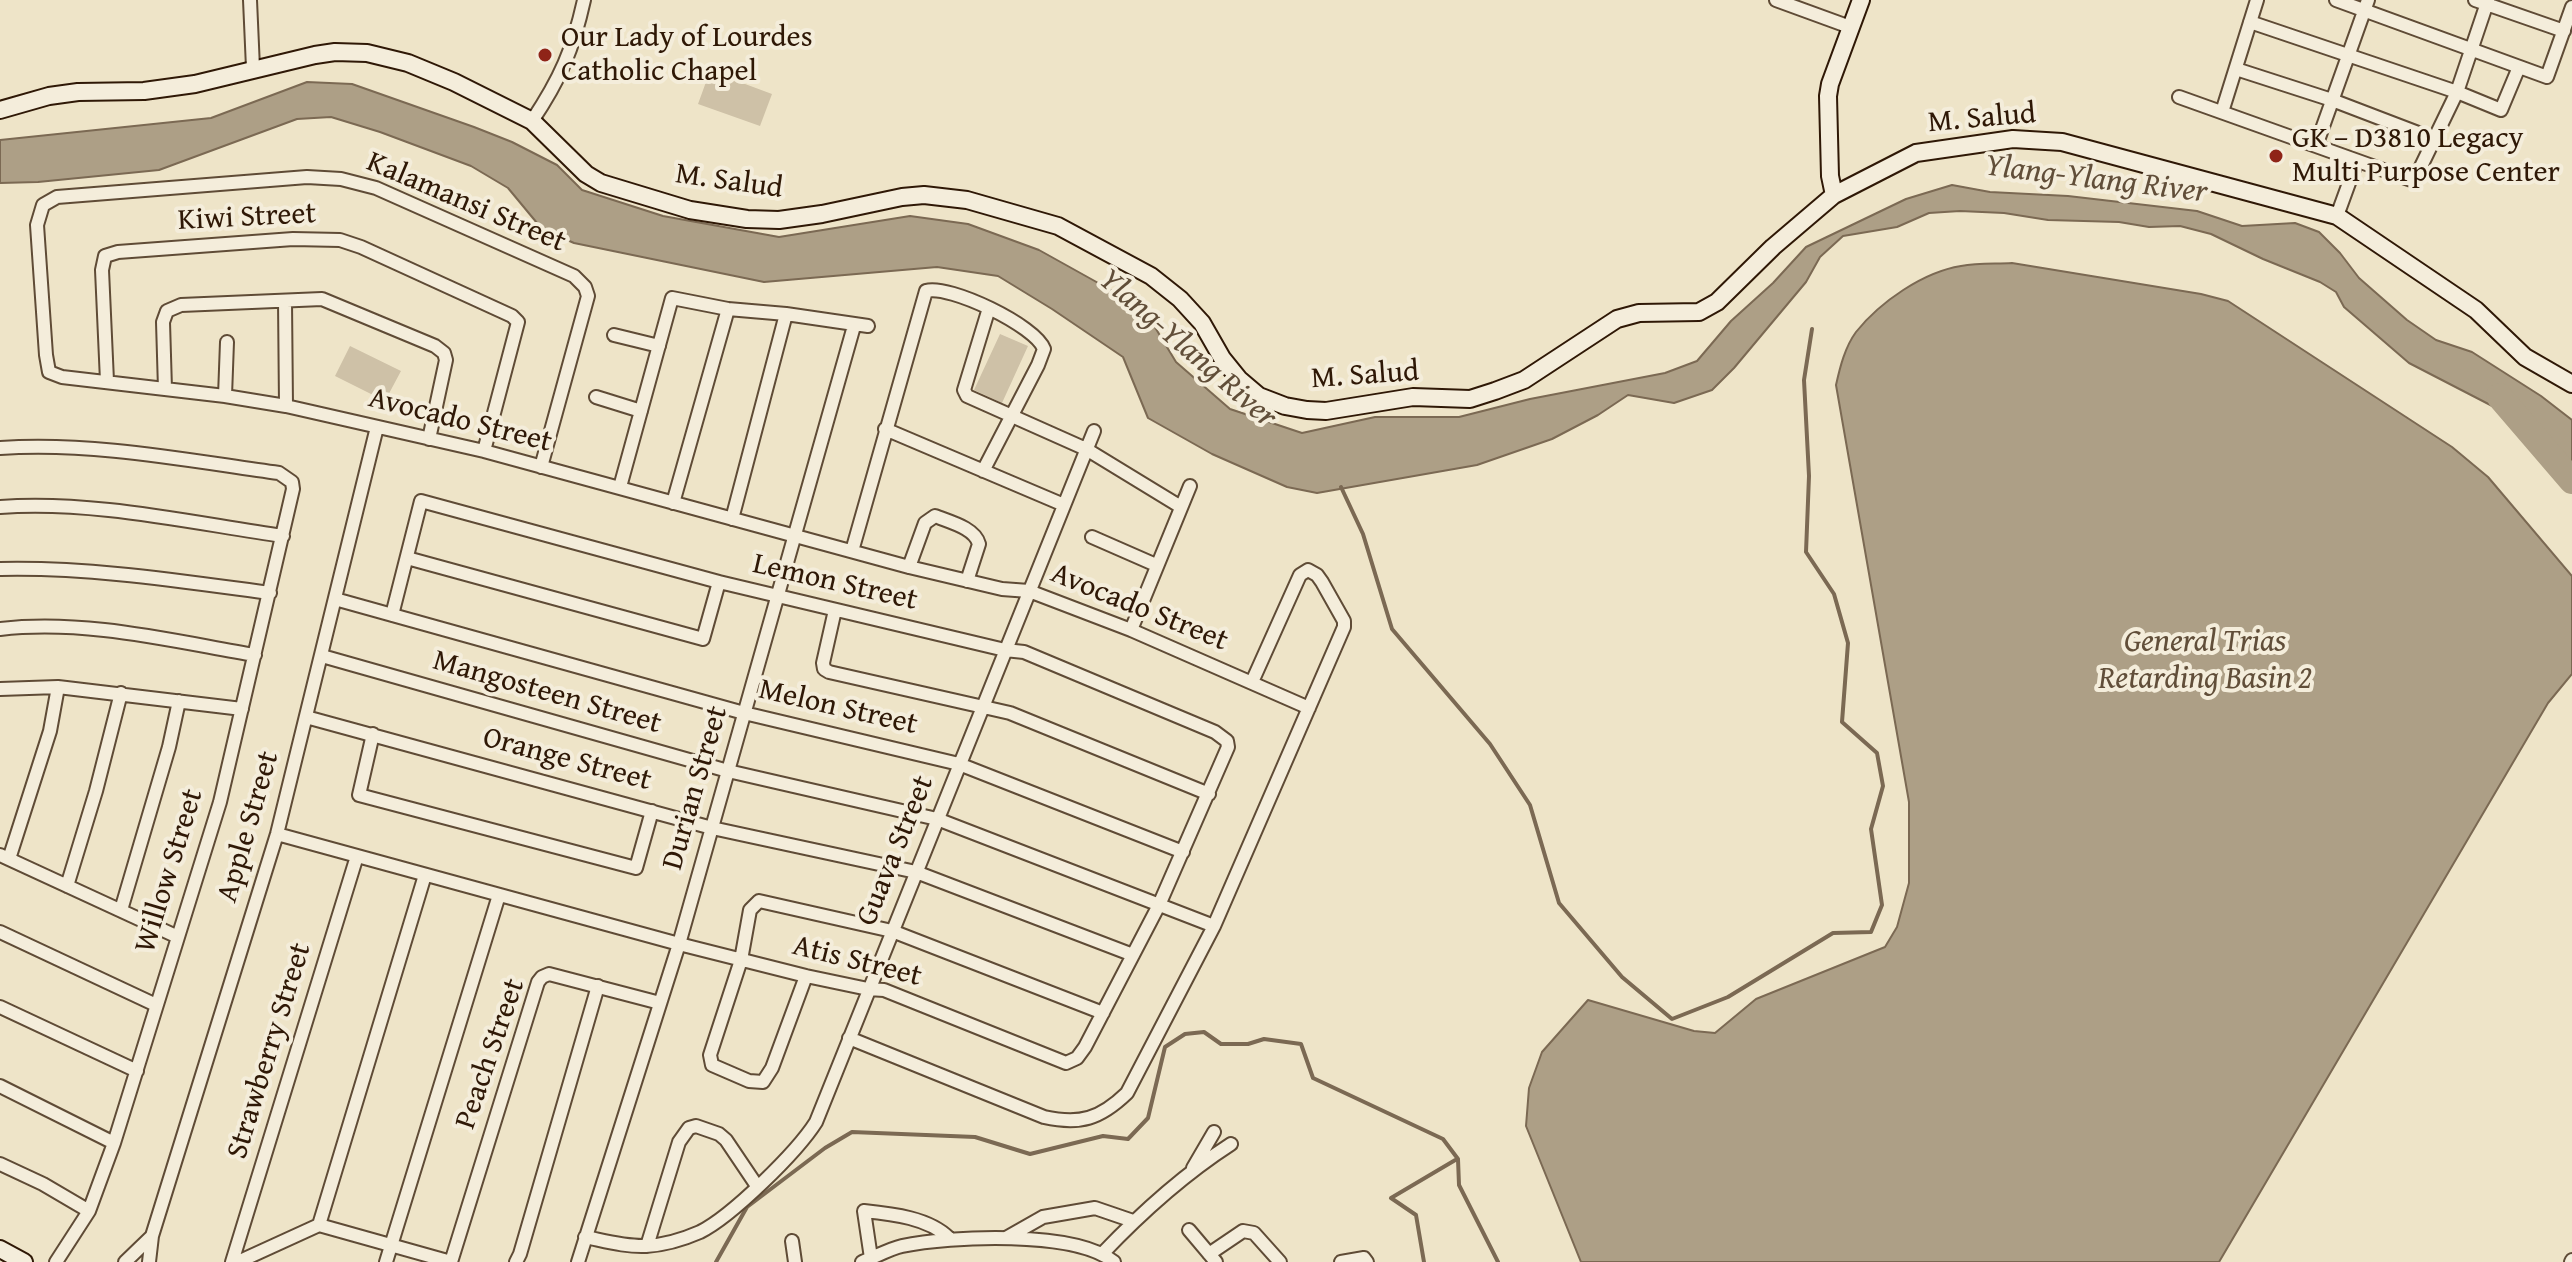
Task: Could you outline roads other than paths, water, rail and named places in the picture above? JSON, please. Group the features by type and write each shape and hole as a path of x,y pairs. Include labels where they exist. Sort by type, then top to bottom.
{"street":[{"path":"250,0 253,68"},
{"path":"532,121 563,72 584,0"},
{"path":"1776,0 1850,27"},
{"path":"1834,195 1830,176 1828,96 1861,0"},
{"path":"2222,112 2257,0"},
{"path":"2336,0 2366,5 2547,77 2572,7"},
{"path":"2179,97 2414,181 2457,92 2483,1 2564,31"},
{"path":"2316,146 2366,5"},
{"path":"2250,22 2457,92 2501,110 2519,67"},
{"name":"M. Salud","path":"0,110 49,96 78,92 144,91 195,84 315,55 367,53 408,63 532,121 586,174 601,183 690,210 747,219 779,220 924,195 967,200 1058,226 1151,276 1180,299 1202,323 1222,358 1239,379 1259,396 1285,406 1326,411 1413,397 1470,399 1524,380 1617,319 1639,313 1699,312 1717,302 1773,247 1834,195 1916,153 2013,139 2062,142 2337,216 2476,310 2525,357 2572,384"},
{"path":"2236,69 2332,100 2434,139"},
{"path":"2337,216 2357,161"},
{"name":"Kalamansi Street","path":"49,372 37,225 43,205 57,197 307,177 341,179 376,188 574,276 585,287 588,296 541,467"},
{"name":"Kiwi Street","path":"107,381 102,270 105,256 118,252 293,239 340,240 512,316 518,322 484,451"},
{"path":"852,551 926,291 941,290 989,308 1037,338 1044,349 983,471"},
{"name":"Durian Street","path":"578,1262 679,944 793,536 861,326 728,309 672,298 659,346"},
{"path":"165,389 163,322 167,311 181,305 322,299 435,346 444,353 446,360 429,439"},
{"path":"285,301 286,406"},
{"path":"989,308 965,393 1086,449 1181,507"},
{"path":"673,503 728,309"},
{"path":"732,519 786,314"},
{"path":"614,335 659,346 620,487"},
{"path":"225,396 227,342"},
{"name":"Avocado Street","path":"49,372 62,377 286,406 484,451 909,567 1002,589 1029,591 1131,630 1309,708"},
{"path":"596,397 641,411"},
{"name":"Apple Street","path":"149,1262 152,1236 277,834 377,427"},
{"path":"885,429 1064,505"},
{"name":"Guava Street","path":"585,1237 647,1246 701,1231 757,1186 808,1135 816,1122 1094,431"},
{"name":"Willow Street","path":"0,448 86,447 279,473 292,482 292,498 220,802 114,1143 89,1211 56,1262"},
{"path":"1131,630 1190,486"},
{"name":"Lemon Street","path":"407,558 421,501 778,597 1024,652 1215,732 1227,741"},
{"path":"0,507 62,507 127,513 283,536"},
{"path":"909,567 925,523 935,516 974,533 979,539 967,581"},
{"path":"1092,537 1156,565"},
{"path":"392,615 407,558 703,639 719,582"},
{"path":"0,569 102,571 270,593"},
{"path":"849,1038 1044,1117 1065,1122 1092,1118 1112,1108 1127,1093 1214,926 1344,627 1344,621 1322,582 1308,570 1300,575 1252,682"},
{"name":"Melon Street","path":"335,599 744,713 959,764 1183,852"},
{"path":"835,610 823,663 824,669 829,672 1010,713 1209,794"},
{"path":"0,629 40,626 121,633 255,655"},
{"name":"Mangosteen Street","path":"322,656 728,771 937,819 1214,926"},
{"path":"0,689 58,687 242,709"},
{"path":"58,687 36,781 4,857 178,937"},
{"path":"67,886 100,778 121,693"},
{"path":"121,910 161,776 179,701"},
{"name":"Orange Street","path":"306,717 712,828 916,872 1133,955"},
{"path":"373,734 359,795 636,868 652,811"},
{"name":"Atis Street","path":"277,834 741,960 884,990 1066,1063 1077,1058 1085,1047 1159,905 1227,754 1227,741"},
{"name":"Strawberry Street","path":"232,1262 357,856"},
{"path":"319,1225 425,875"},
{"path":"386,1262 499,895"},
{"path":"806,976 763,1082 749,1081 712,1065 710,1055 741,960 748,916 753,904 764,902 892,931 1103,1013"},
{"path":"0,932 156,1005"},
{"name":"Peach Street","path":"451,1262 542,977 549,974 660,1003"},
{"path":"516,1262 598,986"},
{"path":"0,1007 137,1071"},
{"path":"0,1086 114,1143"},
{"path":"647,1246 679,1142 689,1128 696,1126 719,1134 757,1186"},
{"path":"1189,1174 1214,1132"},
{"path":"1102,1254 1133,1221 1231,1144"},
{"path":"0,1164 89,1211"},
{"path":"1006,1238 1043,1217 1095,1208 1133,1221"},
{"path":"949,1238 937,1226 864,1211 866,1260 898,1246 949,1238 1006,1238 1067,1244 1102,1254 1114,1262"},
{"path":"238,1262 319,1225 451,1262"},
{"path":"1189,1230 1213,1258 1243,1231 1254,1233 1280,1262"},
{"name":"Apple Street","path":"125,1262 152,1236"},
{"path":"792,1241 795,1262"},
{"path":"0,1249 24,1262"},
{"path":"1341,1262 1364,1258 1367,1262"}],"water":[{"path":"307,82 352,84 474,127 557,165 582,190 663,216 779,237 910,216 968,224 1039,250 1127,299 1150,319 1176,362 1230,409 1302,433 1375,417 1459,417 1530,399 1665,373 1697,361 1731,321 1773,283 1806,247 1906,199 1952,185 1990,192 2068,196 2197,211 2242,226 2295,223 2319,232 2359,278 2407,320 2436,340 2472,352 2541,396 2572,420 2572,471 2552,441 2531,426 2409,363 2344,307 2336,292 2320,282 2211,234 2180,226 2149,227 2119,222 2048,220 2004,213 1960,211 1929,213 1897,227 1843,236 1820,257 1806,282 1712,390 1674,403 1628,395 1552,439 1477,465 1317,493 1287,487 1212,454 1148,418 1123,357 998,276 937,267 764,282 574,243 542,229 508,188 471,166 331,117 297,119 159,170 0,183 0,140 211,118"},
{"name":"General Trias Retarding Basin 2","path":"2012,263 2228,301 2452,447 2488,477 2572,576 2572,674 2548,703 2219,1262 1581,1262 1526,1126 1529,1088 1542,1052 1588,1000 1694,1031 1715,1033 1756,999 1885,947 1897,927 1909,883 1909,802 1836,385 1841,364 1856,332 1877,310 1903,290 1947,269 1974,264"}],"waterway":[{"path":"1341,487 1363,534 1392,629 1490,744 1530,805 1559,903 1622,977 1672,1019 1728,997 1833,933 1871,932 1882,905 1871,829 1883,786 1877,753 1842,722 1848,643 1834,594 1806,552 1809,476 1804,380 1812,329"},
{"name":"Ylang-Ylang River","path":"2499,396 2572,481"},
{"path":"716,1262 747,1207 825,1148 852,1132 975,1137 1030,1154 1103,1136 1128,1139 1148,1118 1165,1047 1185,1034 1204,1032 1221,1044 1248,1044 1264,1039 1301,1044 1313,1078 1443,1139 1458,1159 1459,1185 1498,1262"},
{"path":"1424,1262 1416,1215 1391,1198 1457,1159"}],"place":[{"name":"Our Lady of Lourdes Catholic Chapel","path":"545,55"},
{"name":"GK – D3810 Legacy Multi Purpose Center","path":"2276,156"}]}
